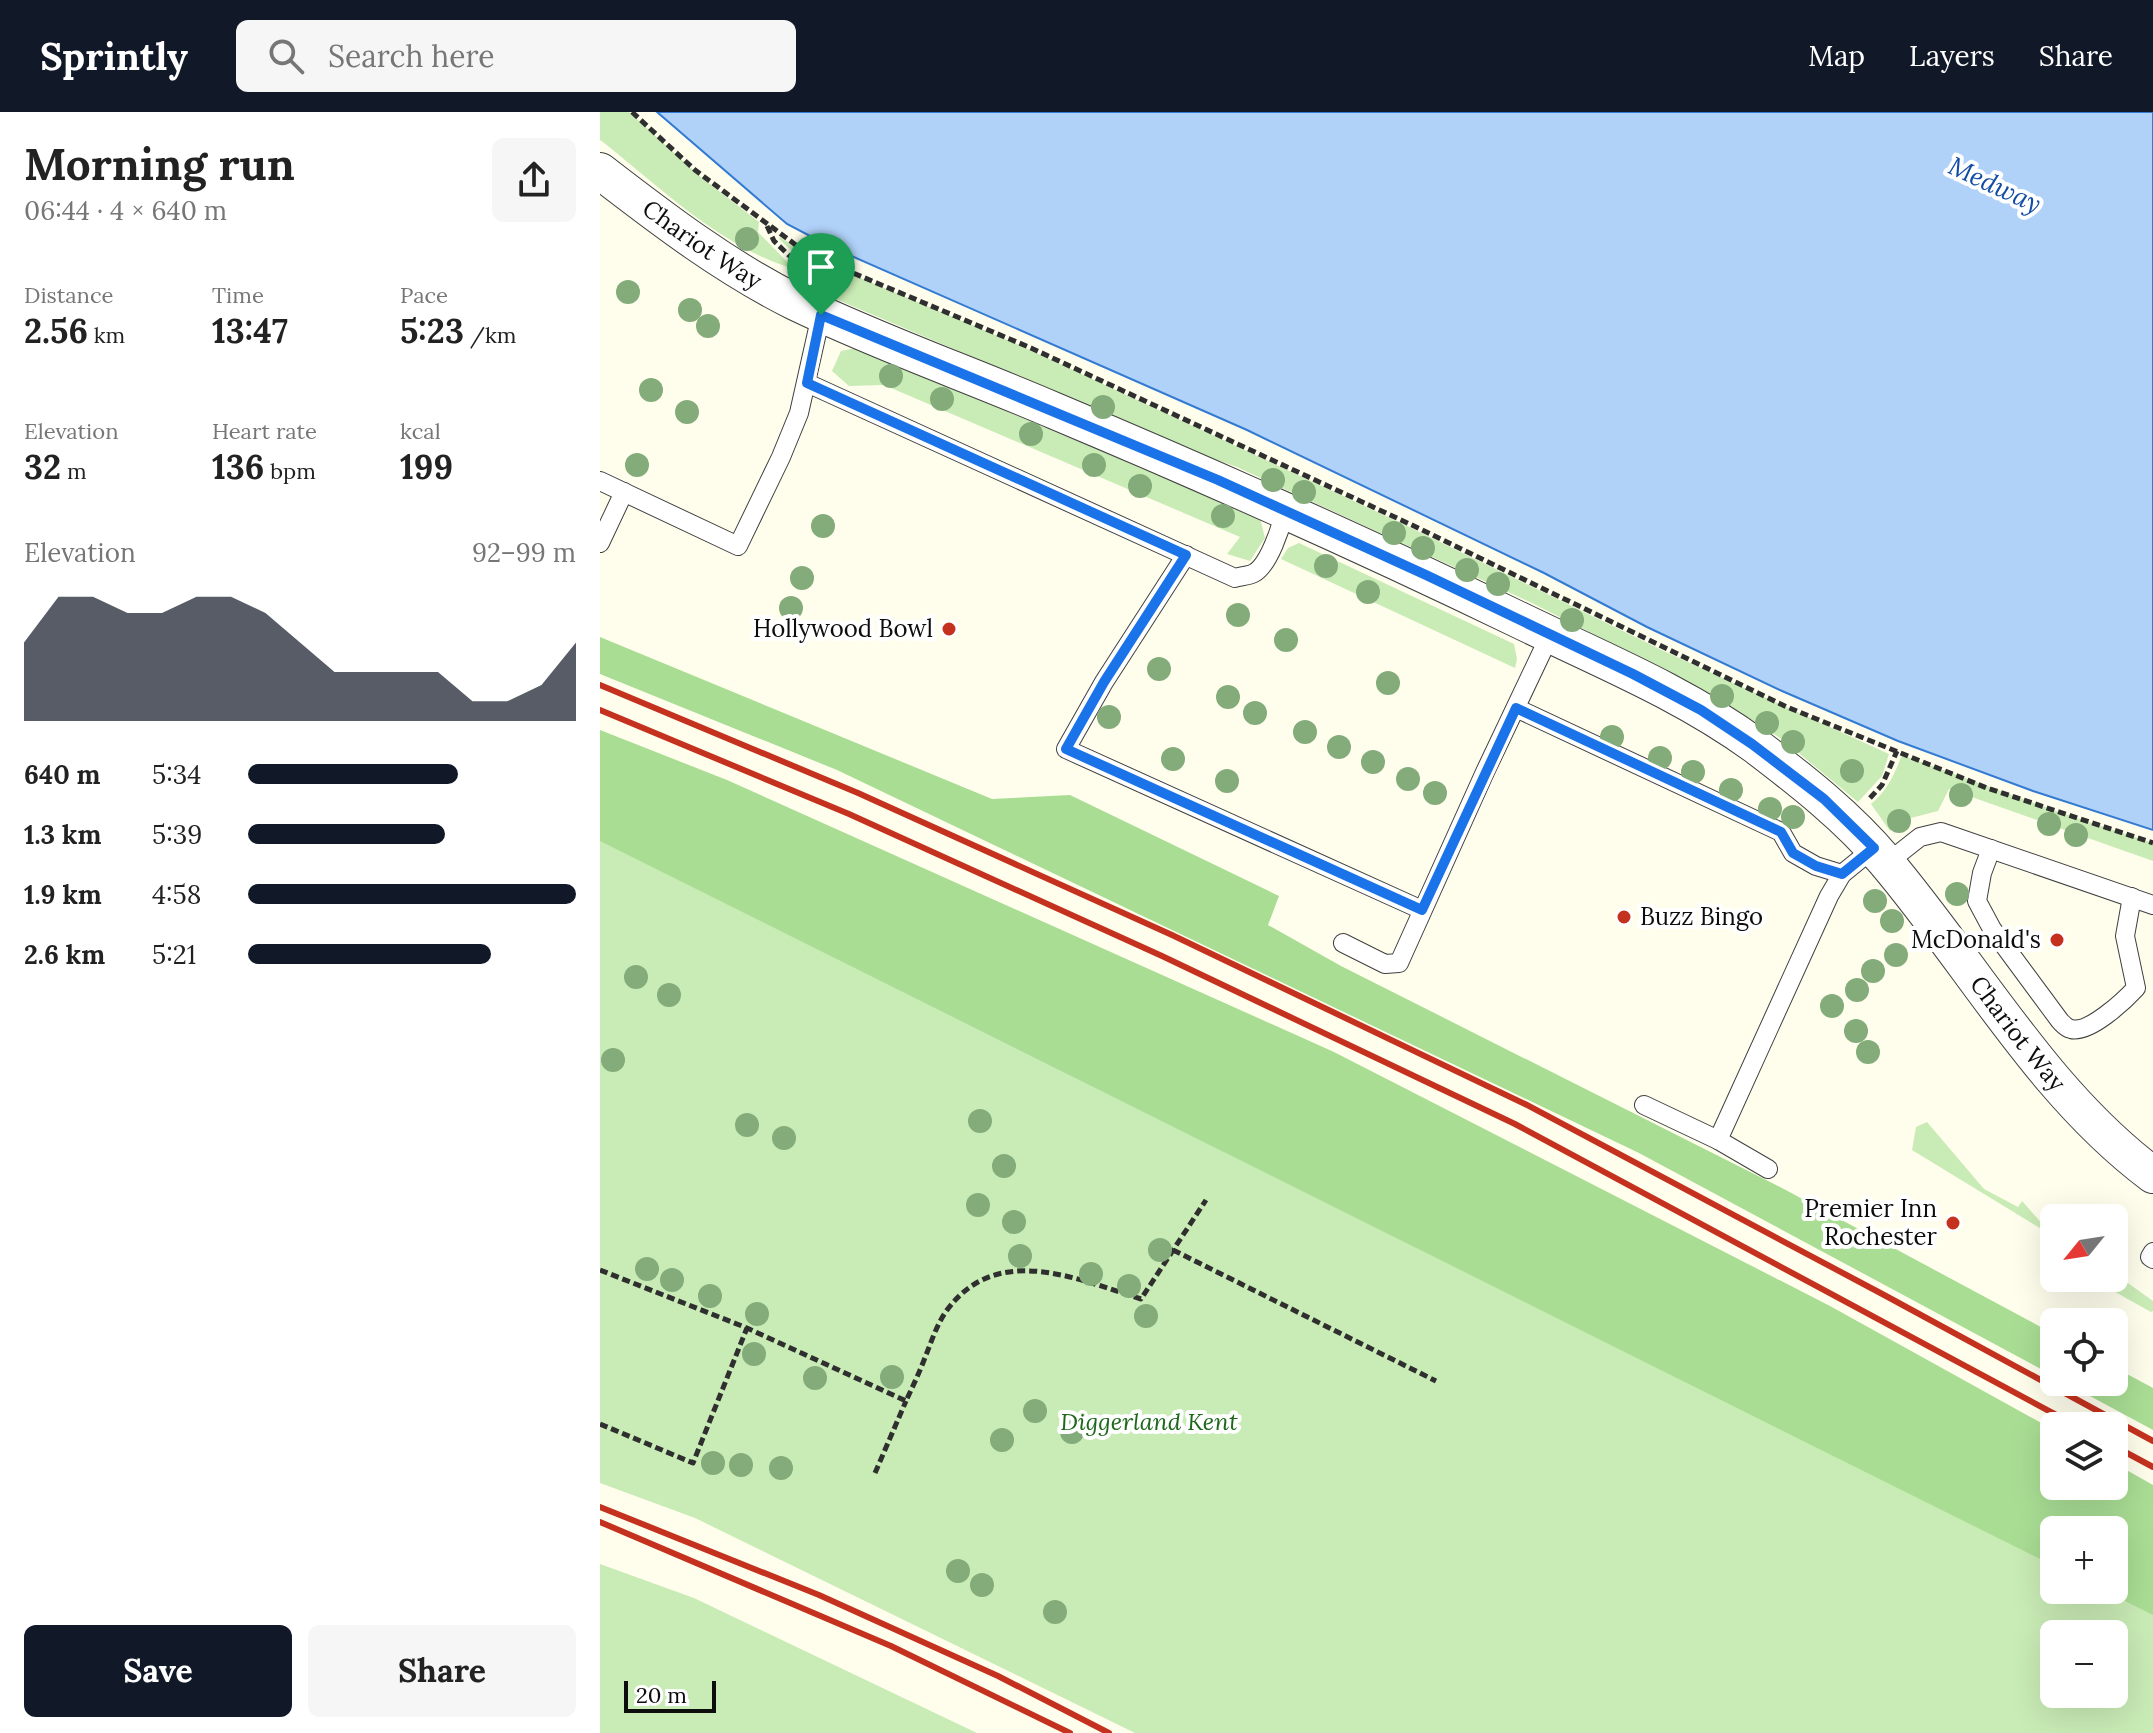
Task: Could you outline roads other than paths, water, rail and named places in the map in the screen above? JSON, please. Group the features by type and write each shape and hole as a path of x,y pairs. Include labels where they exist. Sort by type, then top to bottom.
{"street":[{"name":"Chariot Way","path":"600,171 715,256 821,315 1218,480 1426,575 1701,710 1824,799 1846,821 1880,856 2076,1105 2129,1157 2153,1175"}],"lane":[{"path":"600,481 738,546 799,413 821,315"},
{"path":"807,383 1235,578 1254,573 1278,536 1285,511"},
{"path":"600,543 624,492"},
{"path":"1186,555 1104,682 1066,749 1422,910"},
{"path":"1343,943 1385,964 1399,963 1550,635"},
{"path":"1516,708 1781,832 1793,853 1816,866 1842,874"},
{"path":"1718,1140 1829,896 1842,874 1920,837 1941,832 2153,905"},
{"path":"1991,849 1982,873 1977,901 1992,929 2060,1021 2071,1029 2085,1028 2122,1003 2136,988 2125,936 2132,897"},
{"path":"1644,1105 1718,1140 1768,1169"}],"water":[{"name":"Medway","path":"657,112 2153,112 2153,830 2033,791 1898,741 1782,691 1247,430 831,247 787,224"}],"railway":[{"path":"600,685 858,793 1172,935 1525,1104 2153,1441"},
{"path":"600,710 849,814 1162,956 1515,1124 2051,1412"},
{"path":"2128,1454 2153,1467"},
{"path":"600,1507 819,1595 998,1676 1109,1733"},
{"path":"600,1522 891,1646 1070,1733"}],"place":[{"name":"Hollywood Bowl","path":"949,629"},
{"name":"Buzz Bingo","path":"1624,917"},
{"name":"McDonald's","path":"2057,940"},
{"name":"Premier Inn Rochester","path":"1953,1223"}],"park label":[{"name":"Diggerland Kent","path":"1149,1422"}]}
